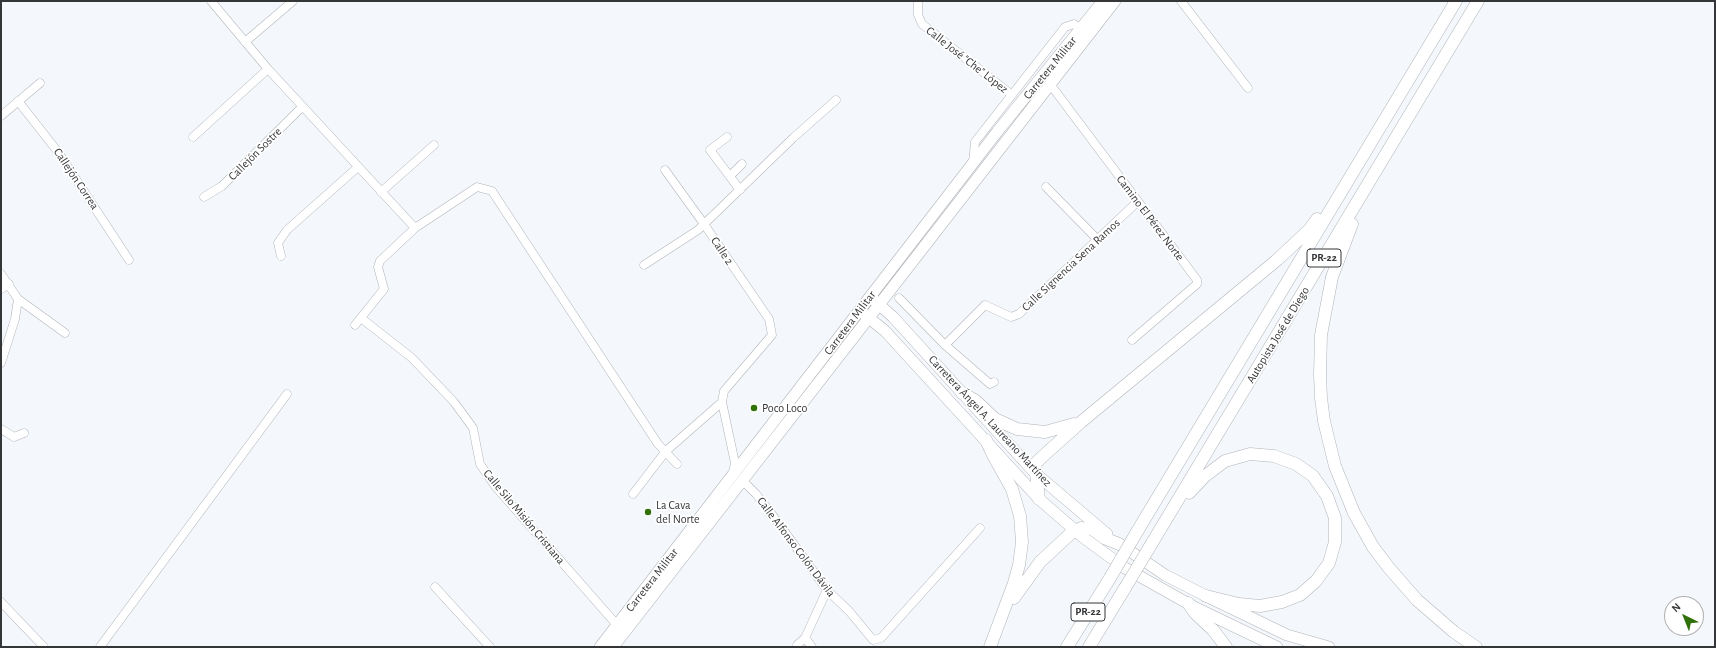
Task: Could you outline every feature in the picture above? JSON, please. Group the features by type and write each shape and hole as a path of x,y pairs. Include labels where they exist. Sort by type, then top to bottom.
{"highway":[{"name":"Autopista José de Diego","path":"1067,647 1110,578 1456,1"},
{"name":"Autopista José de Diego","path":"1089,647 1170,515 1478,1"},
{"path":"1039,499 1035,464 1081,422 1277,260 1309,230 1342,190"},
{"path":"1362,194 1355,217 1339,255 1322,319 1320,375 1324,421 1330,446 1343,487 1354,513 1369,540 1389,568 1423,605 1454,632 1476,647"},
{"path":"962,393 976,401 995,419 1017,429 1045,432 1055,431 1081,422"},
{"path":"986,440 1012,489 1020,516 1022,542 1019,565 1004,612 990,647"},
{"path":"1170,515 1198,483 1213,469 1225,461 1250,454 1274,456 1296,464 1313,476 1327,496 1335,518 1335,542 1326,568 1308,589 1300,595 1282,602 1260,606 1206,596"},
{"path":"1004,612 1040,562 1076,531 1087,528 1104,538 1119,544"},
{"path":"1188,603 1195,613 1213,630 1226,647"},
{"path":"1098,647 1103,637 1106,620"}],"main road":[{"name":"Carretera Militar","path":"600,647 737,478 864,314 870,297 973,164 1081,30 1095,6 1103,1"},
{"name":"Carretera Militar","path":"864,314 879,304 1115,1"},
{"name":"Carretera Ángel A. Laureano Martínez","path":"870,297 893,317 1035,473 1119,544 1165,575 1206,596 1287,635 1329,647"},
{"name":"Carretera Ángel A. Laureano Martínez","path":"864,314 885,331 1039,499 1076,531 1124,568 1188,603 1277,647"},
{"name":"Carretera Militar","path":"613,647 737,478"}],"street":[{"path":"211,1 268,69 415,228"},
{"path":"245,42 293,1"},
{"name":"Calle José \"Che\" López","path":"918,1 918,15 922,24 1012,95"},
{"path":"1181,1 1248,88"},
{"path":"973,164 975,142 1065,27 1074,24 1081,30"},
{"path":"193,137 268,69"},
{"path":"1,116 40,83"},
{"name":"Camino El Pérez Norte","path":"1050,84 1197,280 1197,284 1132,340"},
{"path":"644,265 704,224 793,138 836,100"},
{"name":"Callejón Correa","path":"18,101 58,152 129,260"},
{"name":"Callejón Sostre","path":"204,197 222,186 302,106"},
{"path":"728,137 710,150 740,190"},
{"path":"381,192 434,145"},
{"path":"730,176 742,164"},
{"path":"281,256 278,243 287,230 358,167"},
{"name":"Calle 2","path":"665,170 769,318 772,335 724,391 722,402"},
{"path":"355,325 384,289 378,267 380,261 415,228 477,187 492,191 658,444 677,464"},
{"path":"1046,187 1098,240"},
{"name":"Calle Signencia Sena Ramos","path":"945,345 985,305 1010,317 1019,314 1138,202"},
{"path":"1,274 9,284 18,300 65,333"},
{"path":"1,289 9,284"},
{"path":"899,298 945,345 990,384 994,382"},
{"path":"1,363 15,319 18,300"},
{"name":"Calle Silo Misión Cristiana","path":"361,318 412,358 454,402 473,428 480,464 495,486 617,625"},
{"path":"100,647 288,394"},
{"path":"633,494 666,451 722,402 737,478"},
{"path":"1,429 14,437 24,433"},
{"name":"Calle Alfonso Colón Dávila","path":"737,478 756,494 827,590 849,611 873,640 881,638 980,528"},
{"path":"435,587 490,647"},
{"path":"798,645 805,638 827,590"},
{"path":"1,602 44,647"},
{"path":"805,638 812,647"}],"place":[{"name":"Poco Loco","path":"754,408"},
{"name":"La Cava del Norte","path":"648,512"}]}
